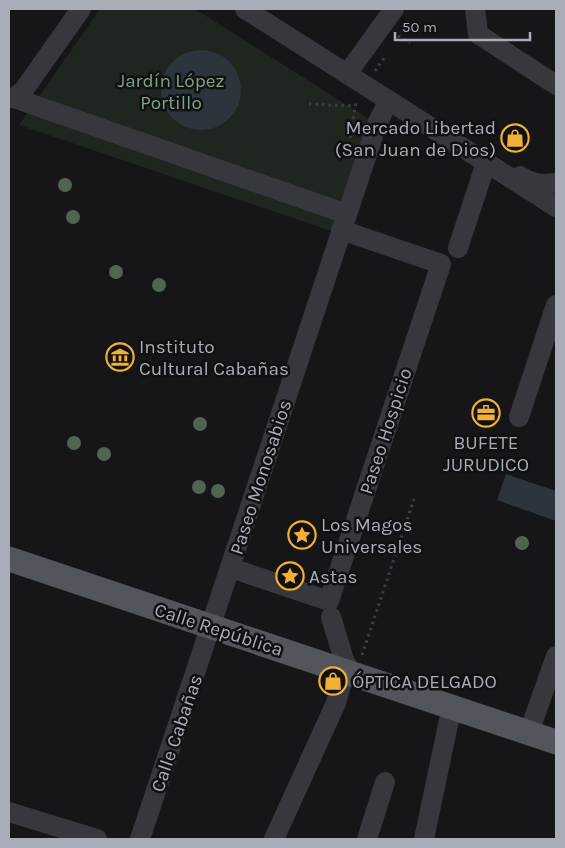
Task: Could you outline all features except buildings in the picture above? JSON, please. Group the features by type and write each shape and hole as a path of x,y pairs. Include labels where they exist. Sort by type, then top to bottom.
{"main road":[{"name":"Calle República","path":"9,559 212,626 353,665 429,699 455,715"},
{"path":"429,699 454,695 545,725"},
{"path":"455,715 556,742"},
{"path":"455,715 556,756"}],"street":[{"path":"11,98 23,92 80,9"},
{"path":"245,9 556,208"},
{"path":"347,74 394,9"},
{"path":"475,9 478,34 556,85"},
{"path":"11,98 344,217"},
{"name":"Paseo Monosabios","path":"212,626 344,217 377,124 388,102"},
{"path":"460,146 477,148 528,182 540,184 556,183"},
{"path":"458,248 486,163"},
{"name":"Paseo Hospicio","path":"231,568 329,601 441,264 344,217"},
{"path":"518,417 556,305"},
{"path":"274,839 353,665 344,660 331,617"},
{"name":"Calle Cabañas","path":"140,839 212,626"},
{"path":"545,725 556,656"},
{"path":"424,839 455,715"},
{"path":"367,839 385,782"},
{"path":"9,812 97,839"}],"path":[{"path":"398,36 410,43"},
{"path":"309,104 354,106 350,138"},
{"path":"353,665 414,499"}],"green space":[{"name":"Jardín López Portillo","path":"100,9 195,9 372,121 334,232 19,125"}],"shaded area":[{"path":"201,50 216,53 229,62 238,75 241,90 238,105 229,118 216,127 201,130 186,127 173,118 164,105 161,90 164,75 173,62 186,53"},
{"path":"506,474 556,491 556,521 497,500"}],"place":[{"name":"Mercado Libertad (San Juan de Dios)","path":"515,138"},
{"name":"Instituto Cultural Cabañas","path":"120,357"},
{"name":"BUFETE JURUDICO","path":"486,413"},
{"name":"Los Magos Universales","path":"302,535"},
{"name":"Astas","path":"290,576"},
{"name":"ÓPTICA DELGADO","path":"333,681"}]}
